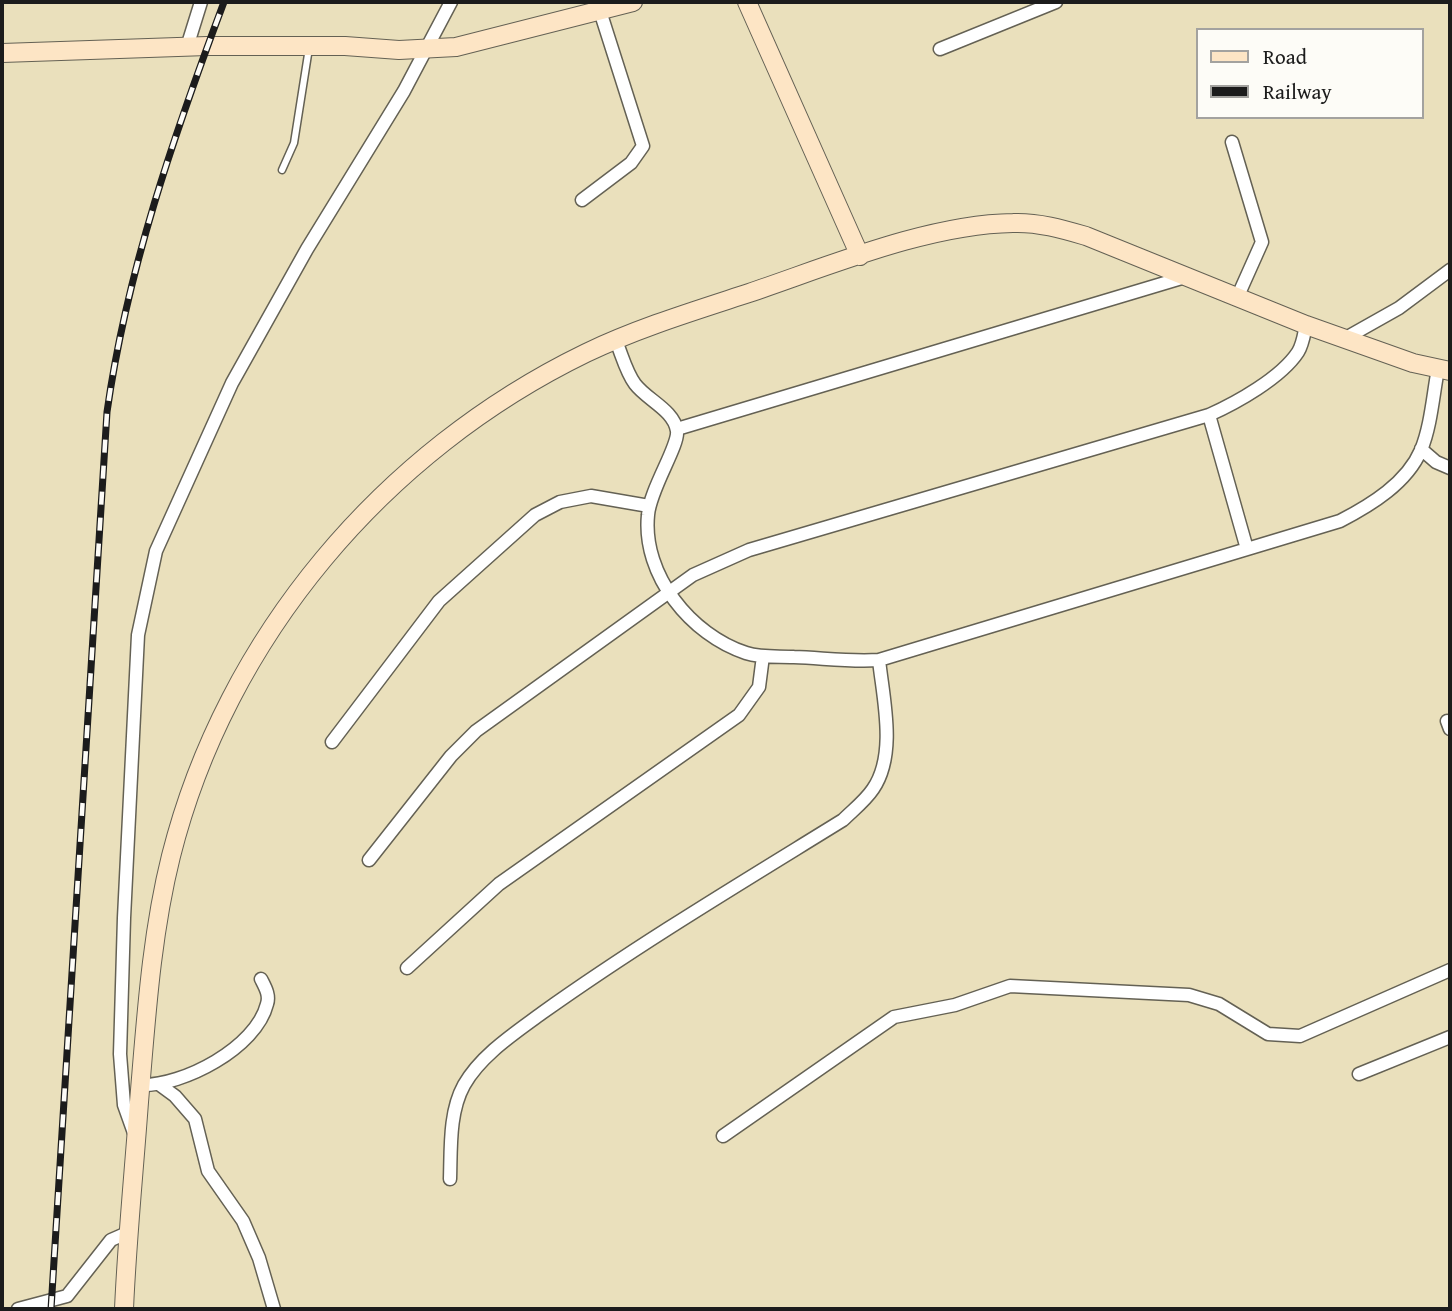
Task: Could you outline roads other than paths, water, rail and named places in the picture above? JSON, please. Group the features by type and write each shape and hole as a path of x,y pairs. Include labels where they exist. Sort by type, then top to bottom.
{"street":[{"path":"187,47 201,2"},
{"path":"136,1139 124,1105 120,1054 121,999 138,635 156,551 232,383 307,249 404,91 423,50 451,2"},
{"path":"2,53 310,46 423,50 468,46 633,2"},
{"path":"747,2 860,256"},
{"path":"940,48 1056,2"},
{"path":"582,200 631,163 643,146 600,11"},
{"path":"1232,142 1262,242 1237,298"},
{"path":"124,1309 127,1233 155,941 172,851 197,777 216,733 268,634 313,569 348,529 418,463 468,423 585,353 654,324 860,256 978,225 1033,223 1086,236 1306,325 1444,370 1421,449 1394,485 1361,510 1340,521 879,660 763,656 748,653 714,636 669,594 648,530 649,506 660,473 676,443 677,429 669,415 644,395 632,379 616,341"},
{"path":"1344,339 1399,307 1450,270"},
{"path":"677,429 1185,277"},
{"path":"369,860 451,756 476,731 716,563 749,550 1209,415 1241,399 1291,360 1300,348 1306,325"},
{"path":"1209,415 1247,549"},
{"path":"1421,449 1436,462 1450,468"},
{"path":"332,742 439,601 535,514 560,502 591,496 649,506"},
{"path":"407,968 499,884 739,715 759,687 763,656"},
{"path":"450,1179 452,1128 457,1103 464,1085 479,1065 519,1030 586,980 843,820 873,790 879,778 886,741 879,660"},
{"path":"723,1136 894,1017 955,1005 1000,988 1189,995 1219,1004 1257,1029 1283,1037 1313,1032 1450,970"},
{"path":"141,1085 160,1086 203,1068 225,1055 248,1034 267,1005 268,995 261,979"},
{"path":"1359,1074 1450,1037"},
{"path":"160,1086 175,1096 195,1119 208,1171 243,1220 260,1258 274,1309"},
{"path":"18,1309 67,1296 111,1240 127,1233"}],"lane":[{"path":"282,170 294,143 310,46"}],"railway":[{"path":"51,1309 107,412 127,307 154,204 187,102 224,2"}]}
